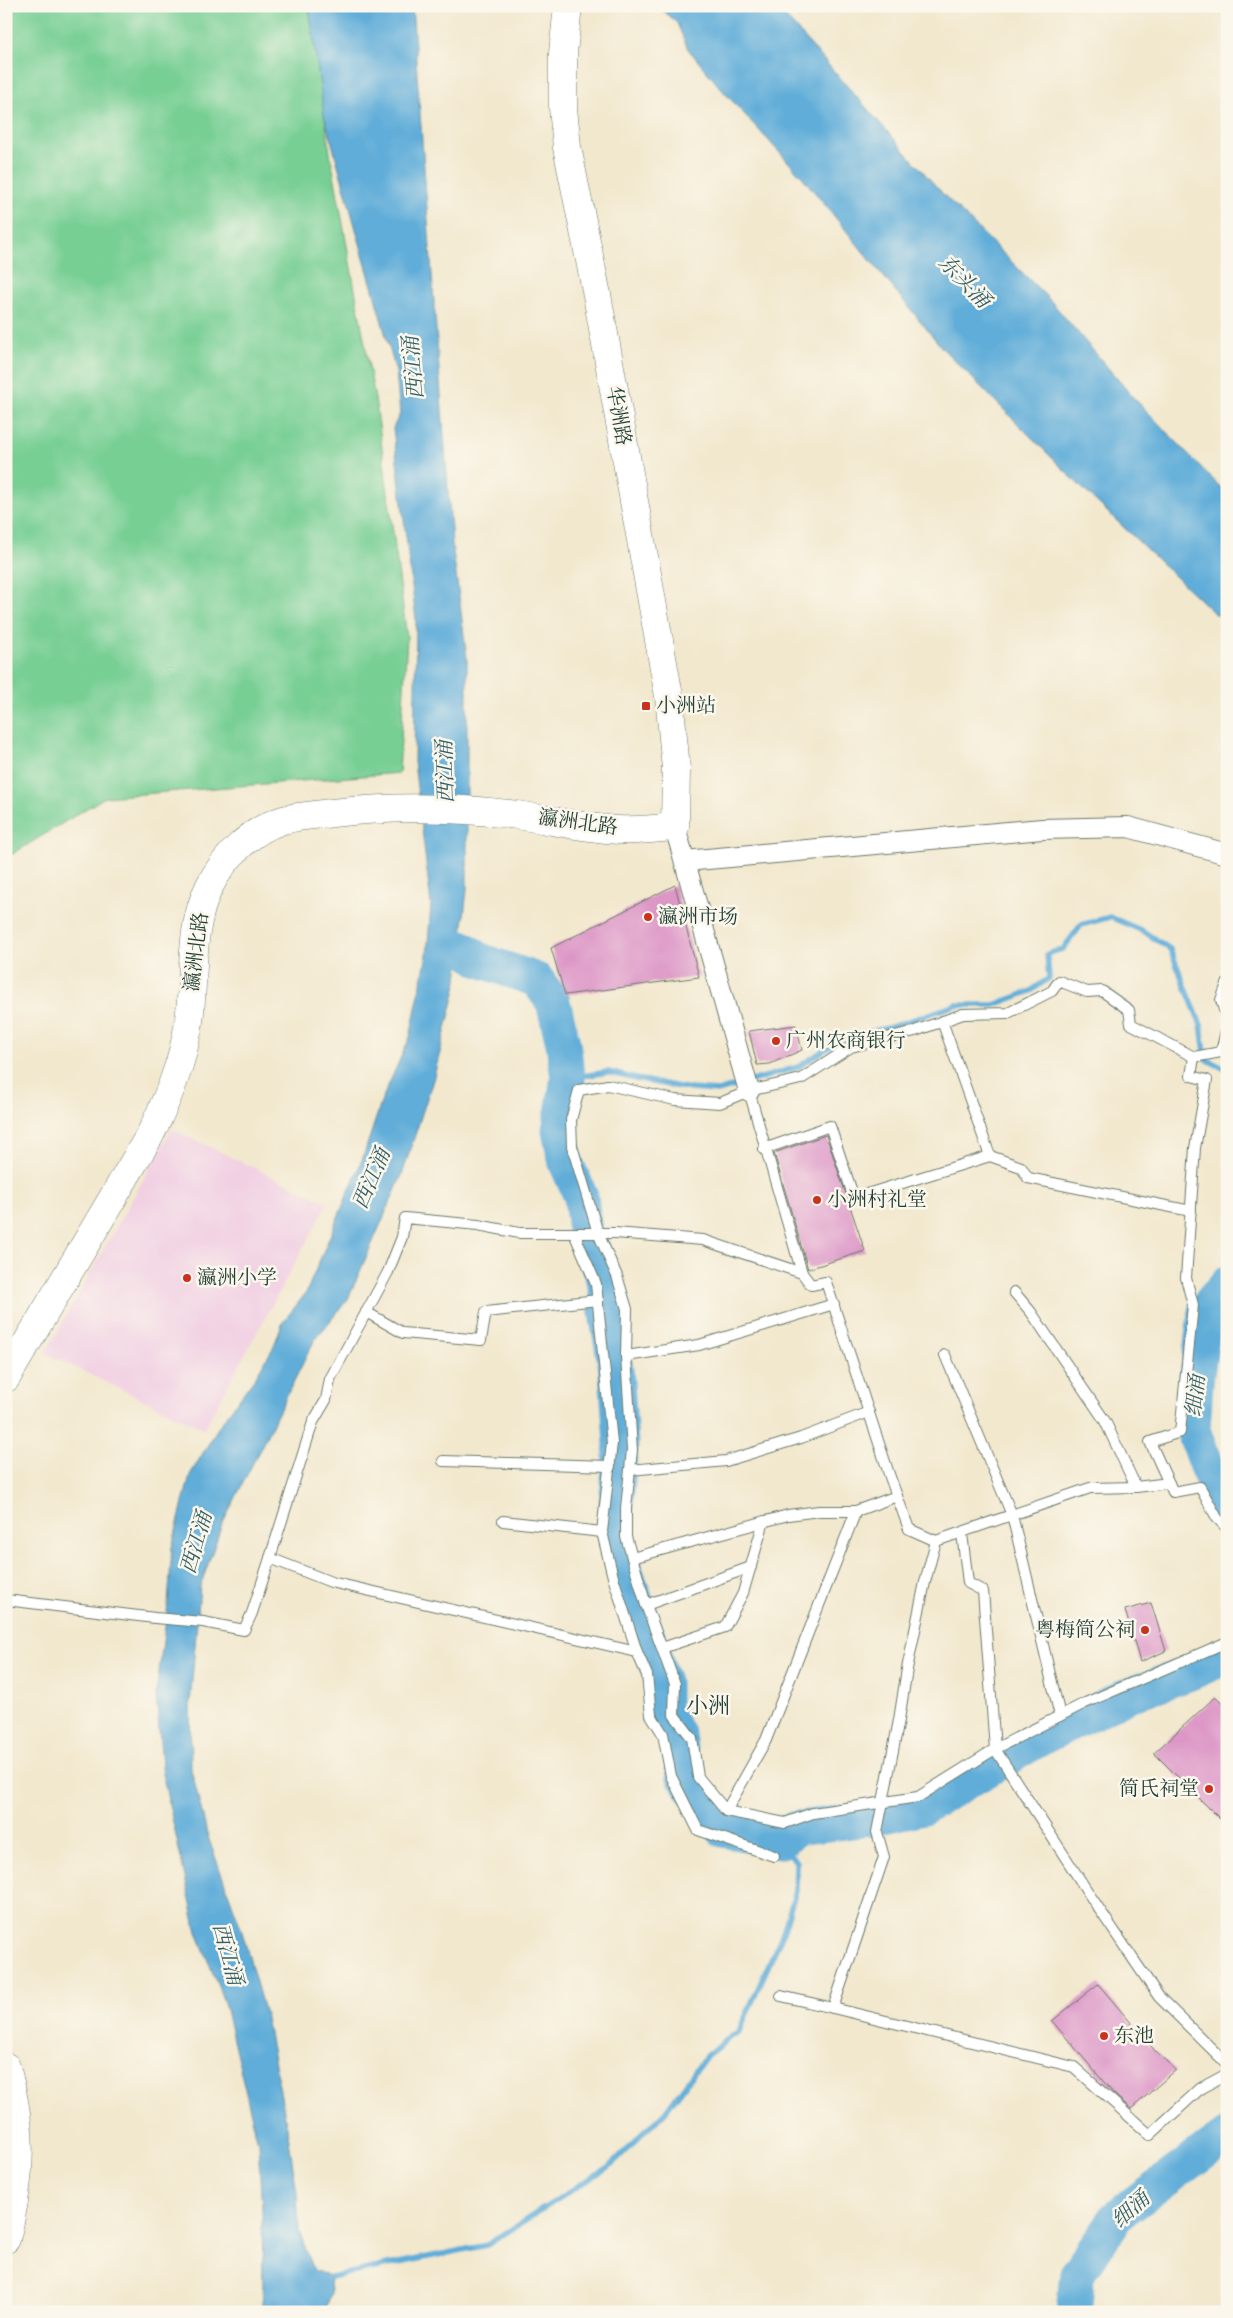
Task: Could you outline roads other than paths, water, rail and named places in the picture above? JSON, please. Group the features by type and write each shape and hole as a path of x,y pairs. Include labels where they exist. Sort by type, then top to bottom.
{"main road":[{"name":"华洲路","path":"568,6 563,53 563,99 567,147 597,295 669,696 676,770 675,826"},
{"name":"瀛洲北路","path":"6,1378 150,1135 169,1095 178,1072 189,1022 197,918 210,887 222,866 238,847 259,832 283,820 368,809 480,811 618,830 647,830 675,826"},
{"path":"6,2067 20,2134 16,2196 6,2239"}],"street":[{"path":"675,826 749,1092"},
{"path":"685,862 1042,830 1128,826 1227,854"}],"lane":[{"path":"1227,1027 1221,1052 1194,1057 1131,1024 1129,1010 1102,991 1087,992 1059,981 1052,991 1008,1013 963,1014 915,1031 851,1047 801,1079 749,1092 720,1103 675,1100 608,1085 579,1090 571,1120 572,1146 598,1233 617,1276 627,1309 626,1356 632,1450 626,1537 646,1605 675,1684 674,1715 692,1738 698,1777 726,1810 785,1823 813,1814 918,1796 995,1749 1060,1716 1140,1678 1227,1642"},
{"path":"1227,984 1221,1000 1227,1019"},
{"path":"942,1021 990,1156"},
{"path":"1194,1057 1191,1076 1207,1080 1196,1148 1191,1211 1186,1278 1193,1304 1180,1432 1150,1442 1173,1492 1200,1487 1217,1518 1227,1528"},
{"path":"749,1092 764,1149 802,1272 811,1285 826,1282 909,1529 936,1541 1090,1488 1136,1487 1169,1483"},
{"path":"764,1149 830,1126 854,1198 990,1156 1021,1167 1028,1178 1191,1211"},
{"path":"6,1600 203,1622 244,1630 252,1613 313,1422 326,1400 330,1379 395,1255 402,1237 404,1218 478,1225 519,1233 598,1233 703,1240 802,1272"},
{"path":"574,1233 596,1284 612,1443 602,1532 613,1577 637,1652 647,1674 651,1715 663,1734 671,1776 698,1830 774,1856"},
{"path":"1014,1292 1031,1312 1105,1421 1136,1487"},
{"path":"366,1312 403,1333 481,1340 486,1312 598,1300"},
{"path":"626,1356 699,1345 834,1304"},
{"path":"945,1355 1012,1515 1060,1716"},
{"path":"630,1470 726,1462 869,1412"},
{"path":"442,1462 610,1466"},
{"path":"632,1558 764,1521 819,1511 856,1511 897,1496"},
{"path":"726,1810 766,1740 856,1511"},
{"path":"503,1520 602,1532"},
{"path":"662,1648 724,1627 743,1593 764,1521"},
{"path":"962,1533 968,1584 983,1591 995,1749 1077,1876 1159,1997 1227,2064"},
{"path":"833,2008 884,1857 877,1832 882,1801 925,1582 936,1541"},
{"path":"270,1558 331,1582 637,1652"},
{"path":"646,1605 751,1566"},
{"path":"781,1996 1074,2067 1150,2134 1201,2088 1227,2074"}],"water":[{"name":"西江涌","path":"309,6 412,6 452,543 467,658 467,889 456,989 433,1080 402,1175 348,1299 314,1341 221,1527 200,1587 190,1704 191,1769 208,1837 241,1928 266,2018 287,2127 297,2193 299,2232 314,2270 330,2277 331,2293 325,2312 261,2312 263,2293 262,2210 258,2143 224,2002 197,1932 163,1777 156,1694 168,1604 172,1547 190,1475 219,1426 256,1376 273,1348 283,1322 306,1293 362,1160 383,1097 410,1037 427,955 431,905 414,762 416,620 393,428 400,414 396,372 324,115"},
{"name":"东头涌","path":"658,6 776,6 943,194 1050,300 1132,396 1227,494 1227,621 1214,613 1080,486 943,349 803,178 723,91 688,49 677,23"}],"waterway":[{"path":"568,1078 608,1072 691,1089 718,1091 798,1067 843,1038 888,1028 956,1005 994,1005 1031,991 1049,978 1047,954 1063,949 1081,925 1110,917 1143,931 1170,949 1201,1025 1206,1059 1227,1070"},
{"path":"461,947 480,960 537,980 553,1002 563,1043 568,1078 559,1131 566,1163 581,1197 585,1231 606,1287 606,1313 616,1369 621,1444 616,1505 616,1542 663,1682 663,1712 678,1735 684,1777 723,1830 781,1841 796,1828 870,1819 924,1807 1047,1735 1128,1695 1188,1674 1227,1657"},
{"name":"细涌","path":"1227,1283 1206,1308 1196,1382 1193,1430 1206,1466 1227,1511"},
{"path":"330,2277 487,2245 611,2165 665,2112 707,2055 739,2031 783,1933 796,1890 796,1862 781,1841"},
{"name":"细涌","path":"1074,2312 1078,2273 1118,2215 1227,2135"}],"place":[{"name":"小洲站","path":"646,706"},
{"name":"瀛洲市场","path":"648,917"},
{"name":"广州农商银行","path":"776,1041"},
{"name":"小洲村礼堂","path":"817,1200"},
{"name":"瀛洲小学","path":"187,1278"},
{"name":"粤梅简公祠","path":"1145,1630"},
{"name":"简氏祠堂","path":"1209,1789"},
{"name":"东池","path":"1104,2036"}],"district":[{"name":"小洲","path":"708,1706"}]}
